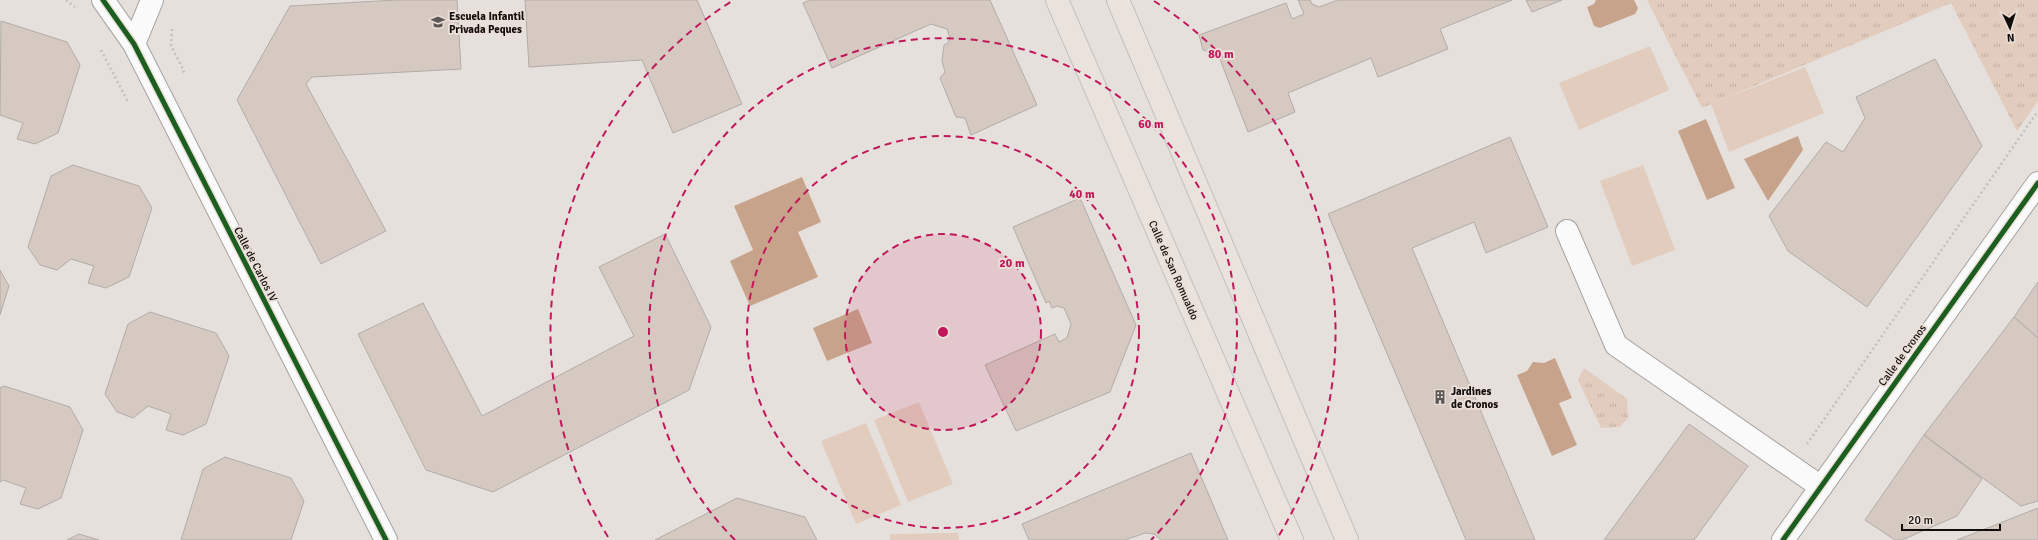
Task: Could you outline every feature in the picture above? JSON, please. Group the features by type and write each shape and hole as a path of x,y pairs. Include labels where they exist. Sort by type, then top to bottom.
{"main road":[{"name":"Calle de San Romualdo","path":"1057,0 1292,540"},
{"path":"1118,0 1347,540"}],"street":[{"name":"Calle de Carlos IV","path":"103,0 134,44 386,540"},
{"path":"134,44 152,0"},
{"name":"Calle de Cronos","path":"1783,540 2038,182"},
{"path":"1567,231 1616,345 1821,487"}],"path":[{"path":"1792,466 2038,111"}],"green space":[{"path":"1647,0 2038,0 2038,101 2017,131 1951,3 1702,108"},
{"path":"1650,46 1669,90 1579,130 1559,83"},
{"path":"1805,67 1824,113 1729,152 1711,104"},
{"path":"1643,165 1675,250 1632,266 1600,181"},
{"path":"1584,368 1627,399 1628,418 1620,427 1601,428 1578,380"},
{"path":"919,402 953,484 908,502 874,420"},
{"path":"866,423 901,505 856,524 821,441"},
{"path":"958,533 959,540 890,540 890,534"}],"shaded area":[{"path":"1596,0 1634,0 1638,8 1635,14 1600,28 1594,26 1587,7 1594,4"},
{"path":"1706,119 1735,188 1707,200 1678,131"},
{"path":"1798,136 1803,150 1768,201 1744,159"},
{"path":"802,177 821,222 798,232 818,277 750,306 730,261 753,250 734,206"},
{"path":"858,309 872,343 827,361 813,328"},
{"path":"1555,358 1572,398 1559,403 1577,445 1552,456 1517,375 1527,371 1533,362 1544,363"}],"building":[{"path":"396,0 457,0 461,69 312,77 306,84 386,231 321,264 237,100 290,6"},
{"path":"525,0 697,0 742,104 673,133 642,60 529,67"},
{"path":"810,0 990,0 1037,105 971,135 965,118 956,117 940,78 945,72 942,61 944,45 948,43 950,38 947,29 931,24 832,68 803,3"},
{"path":"1298,0 1310,0 1312,4 1319,7 1338,0 1512,0 1440,29 1448,49 1378,77 1371,58 1288,93 1295,112 1248,132 1218,54 1203,50 1199,35 1286,3 1292,19 1304,14"},
{"path":"1526,0 1562,0 1532,12"},
{"path":"1,21 67,42 80,65 58,133 35,144 17,139 23,123 0,115"},
{"path":"1935,59 1982,146 1867,307 1788,251 1769,216 1826,142 1843,152 1865,118 1856,97"},
{"name":"Jardines de Cronos","path":"1510,137 1548,227 1486,253 1474,222 1412,248 1535,540 1466,540 1328,214"},
{"path":"73,165 139,186 152,208 129,277 106,288 88,283 94,266 71,259 57,270 40,265 28,247 51,176"},
{"path":"1080,198 1136,325 1110,392 1016,431 985,365 1055,334 1059,342 1067,338 1071,324 1064,308 1057,306 1052,308 1049,301 1046,303 1013,227"},
{"path":"665,234 711,327 689,390 493,492 426,470 358,334 423,303 482,416 634,336 599,267"},
{"path":"0,270 9,286 0,315"},
{"path":"2038,282 2038,338 2014,317"},
{"path":"150,312 216,333 229,356 206,424 183,435 166,430 171,414 148,406 133,418 117,412 105,394 128,324"},
{"path":"2014,317 2038,338 2038,501 2021,506 1924,435"},
{"path":"4,386 70,407 83,430 61,498 38,509 20,504 26,488 3,480 0,482 0,388"},
{"path":"1689,424 1748,466 1694,540 1604,540"},
{"path":"1924,435 1982,479 1957,516 1902,540 1895,540 1865,520"},
{"path":"1191,453 1228,540 1161,540 1154,534 1145,533 1125,540 1029,540 1022,524"},
{"path":"225,457 291,478 304,501 291,540 181,540 203,469"},
{"path":"737,498 805,517 817,540 655,540"},
{"path":"2038,508 2038,540 1957,540"},
{"path":"79,534 99,540 67,540"}],"cycle path":[{"path":"103,0 134,44 386,540"},
{"path":"1783,540 2038,183"}],"place":[{"name":"Escuela Infantil Privada Peques","path":"438,22"},
{"name":"Jardines de Cronos","path":"1440,397"}]}
